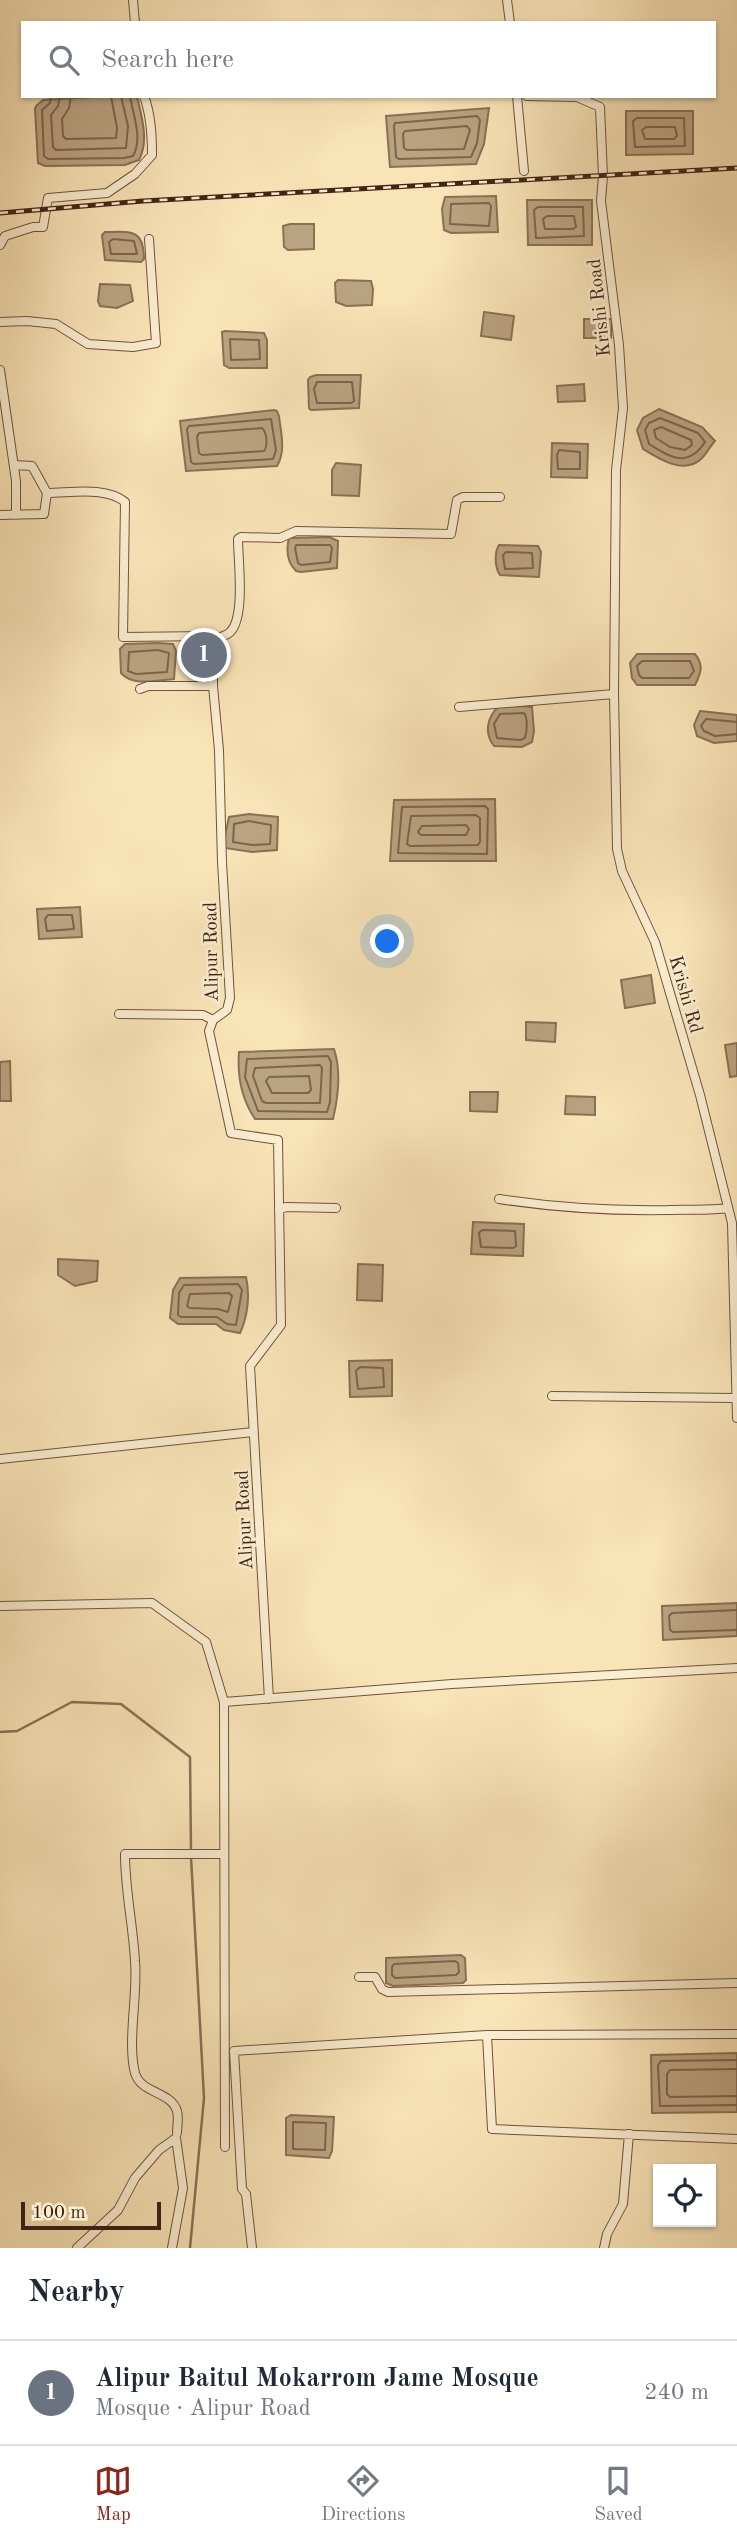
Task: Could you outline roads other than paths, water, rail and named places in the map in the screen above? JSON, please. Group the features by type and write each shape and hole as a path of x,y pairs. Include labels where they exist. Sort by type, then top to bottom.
{"street":[{"path":"132,0 135,21"},
{"path":"508,0 510,21"},
{"path":"0,245 5,236 33,227 43,228 48,198 107,192 135,174 152,155 149,110 145,98"},
{"path":"517,98 524,170"},
{"name":"Krishi Road","path":"579,98 600,107 603,176 601,201 619,345 623,408 616,470 614,581"},
{"path":"0,323 27,321 56,324 89,344 133,347 156,343 149,239"},
{"path":"0,370 16,481 16,515"},
{"path":"0,515 44,514 47,493 32,466 13,465"},
{"path":"47,493 100,492 116,495 124,502 123,637 209,636 213,640 229,633 237,623 238,540 241,537 280,538 296,531 451,534 457,500 463,497 500,497"},
{"name":"Krishi Rd","path":"614,581 617,849 622,871 655,942 700,1095 732,1223 737,1418"},
{"name":"Alipur Road","path":"213,640 213,686 219,750 230,998 226,1010 213,1020 209,1031 231,1133 278,1140 281,1325 250,1366 269,1699"},
{"path":"140,689 213,686"},
{"path":"459,707 614,694"},
{"path":"119,1014 203,1015 213,1020"},
{"path":"499,1199 603,1211 728,1208"},
{"path":"279,1210 286,1207 336,1208"},
{"path":"552,1396 735,1398"},
{"path":"0,1459 253,1432"},
{"path":"0,1606 152,1603 206,1642 224,1702 222,1854 225,2147"},
{"path":"224,1702 452,1684 737,1668"},
{"path":"177,2133 178,2113 173,2102 142,2085 136,2076 133,2056 135,1961 125,1885 125,1854 222,1854"},
{"path":"359,1977 375,1977 382,1989 388,1992 737,1983"},
{"path":"252,2248 246,2194 242,2189 234,2051 487,2035 737,2034"},
{"path":"487,2035 492,2129 737,2139"},
{"path":"604,2248 607,2234 624,2204 629,2134"},
{"path":"77,2248 118,2210 135,2178 159,2150 176,2138 183,2188 172,2248"}],"water":[{"path":"136,98 144,138 139,160 125,165 45,166 38,163 35,109 43,100"},
{"path":"489,108 484,144 476,164 390,167 386,116"},
{"path":"626,111 693,111 693,154 626,155"},
{"path":"496,196 498,232 451,233 444,230 442,209 445,197"},
{"path":"527,200 592,200 592,245 528,245"},
{"path":"314,224 314,249 288,250 284,247 283,226"},
{"path":"105,232 134,234 141,242 144,259 141,262 105,260 102,235"},
{"path":"338,280 371,281 372,305 346,306 336,302 335,283"},
{"path":"100,284 130,285 133,301 117,308 100,306"},
{"path":"484,312 514,316 511,340 481,336"},
{"path":"584,319 612,319 611,338 584,338"},
{"path":"222,332 264,333 267,340 267,368 229,368 224,365"},
{"path":"316,375 361,375 359,408 311,410 308,380"},
{"path":"584,384 585,401 558,402 557,386"},
{"path":"659,409 702,427 715,441 701,459 694,464 679,466 643,449 637,430 643,418"},
{"path":"274,410 279,416 282,442 277,466 186,471 180,421"},
{"path":"552,443 588,444 587,478 551,477"},
{"path":"336,463 361,465 359,496 332,495 332,470"},
{"path":"329,537 338,541 337,568 296,571 288,556 289,538"},
{"path":"499,545 538,546 541,552 539,577 500,575 496,560"},
{"path":"125,644 173,644 176,651 174,679 139,681 121,673 120,649"},
{"path":"637,654 695,654 701,665 699,677 695,685 637,685 632,678 630,663"},
{"path":"498,707 532,707 532,742 522,747 494,746 488,731 494,711"},
{"path":"700,711 737,715 737,741 714,743 697,736 694,725"},
{"path":"495,799 496,861 390,861 394,800"},
{"path":"249,814 278,817 277,850 252,852 225,848 229,817"},
{"path":"80,907 82,937 39,939 37,909"},
{"path":"651,975 655,1003 625,1008 621,980"},
{"path":"526,1022 556,1023 555,1042 526,1040"},
{"path":"737,1043 737,1076 730,1077 725,1045"},
{"path":"334,1049 338,1084 333,1119 255,1119 241,1087 239,1052"},
{"path":"10,1061 11,1101 0,1101 0,1062"},
{"path":"470,1092 498,1092 497,1112 470,1111"},
{"path":"566,1096 595,1097 595,1115 565,1114"},
{"path":"473,1222 524,1224 523,1256 471,1254"},
{"path":"58,1259 98,1261 97,1281 75,1286 58,1275"},
{"path":"358,1264 383,1265 382,1301 357,1300"},
{"path":"246,1277 247,1305 240,1333 224,1330 216,1324 178,1324 170,1318 173,1290 180,1278"},
{"path":"392,1360 392,1396 350,1397 349,1361"},
{"path":"737,1603 737,1636 663,1640 662,1606"},
{"path":"461,1955 465,1958 466,1980 463,1983 393,1986 386,1983 386,1958"},
{"path":"737,2053 737,2112 652,2113 651,2055"},
{"path":"291,2115 334,2117 332,2151 329,2158 286,2155 286,2118"}],"waterway":[{"path":"0,1732 17,1731 72,1702 121,1704 190,1757 191,1850"},
{"path":"190,2248 204,2098 191,1857"}],"railway":[{"path":"0,213 143,201 737,168"}],"place":[{"name":"Alipur Baitul Mokarrom Jame Mosque","path":"204,655"}]}
